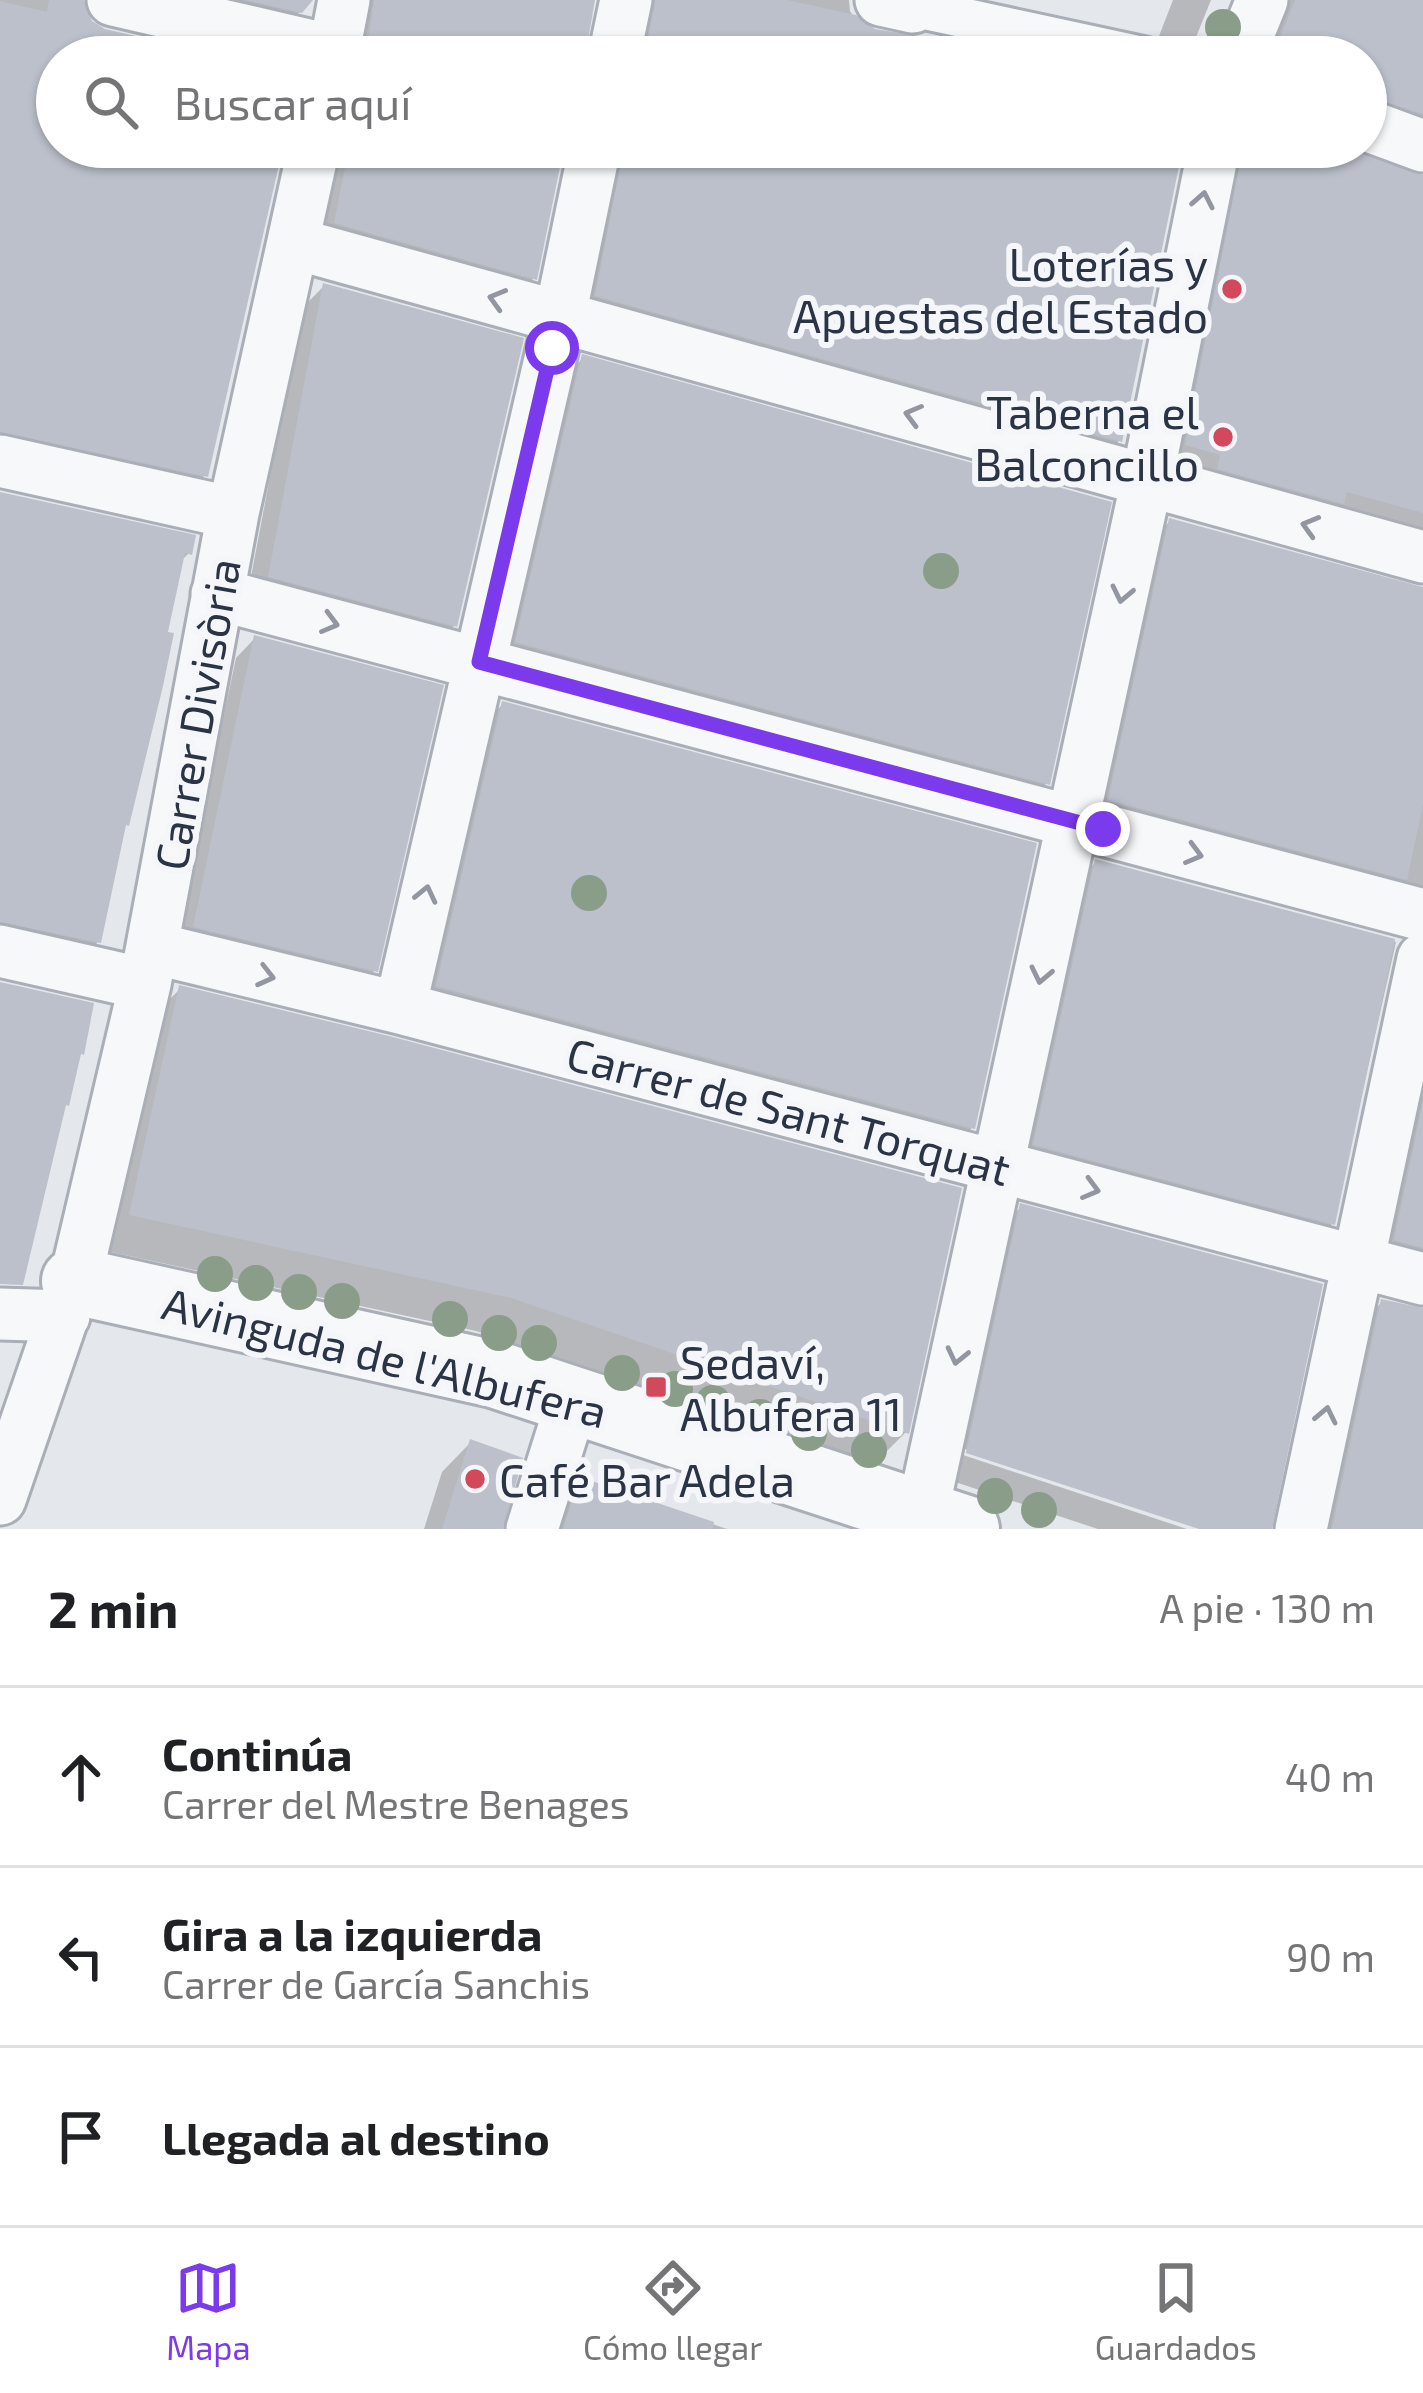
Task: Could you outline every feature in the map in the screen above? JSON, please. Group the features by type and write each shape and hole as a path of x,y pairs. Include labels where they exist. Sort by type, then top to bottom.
{"street":[{"path":"113,0 260,36"},
{"path":"337,36 344,0"},
{"path":"618,36 626,0"},
{"path":"1247,36 1262,0"},
{"path":"897,3 1048,36"},
{"path":"1387,133 1423,146"},
{"name":"Carrer Divisòria","path":"0,1499 70,1299 149,966 233,513 309,168"},
{"path":"400,1008 591,168"},
{"path":"944,1522 1000,1165 1210,168"},
{"path":"293,243 1423,557"},
{"path":"0,461 233,513"},
{"path":"217,594 1423,915"},
{"name":"Carrer de Sant Torquat","path":"0,952 149,966 400,1008 1423,1279"},
{"path":"1301,1529 1423,959"},
{"name":"Avinguda de l'Albufera","path":"0,1314 70,1299 494,1374 944,1522"},
{"path":"532,1529 573,1399"}],"building":[{"path":"49,0 84,0 92,21 136,36 36,36 36,168 278,168 208,477 0,432 0,1 47,12"},
{"path":"246,0 313,0 302,13"},
{"path":"374,0 595,0 589,36 369,36"},
{"path":"655,0 787,0 856,15 875,29 920,36 649,36"},
{"path":"1295,0 1423,0 1423,114 1387,103 1387,36 1281,36"},
{"path":"1387,162 1423,175 1423,513 1347,492 1344,504 1217,469 1220,455 1185,445 1239,168 1387,168"},
{"path":"345,168 560,168 537,280 334,223"},
{"path":"620,168 1179,168 1122,442 595,296"},
{"path":"323,283 524,338 457,627 268,577"},
{"path":"582,354 1112,502 1050,785 515,642"},
{"path":"0,492 196,535 192,555 185,553 168,632 174,633 163,686 101,943 0,922"},
{"path":"1169,518 1423,587 1423,805 1407,880 1108,800"},
{"path":"254,635 444,685 378,972 193,927"},
{"path":"502,701 1037,843 975,1129 436,986"},
{"path":"1095,859 1395,939 1335,1225 1033,1145"},
{"path":"0,982 94,1003 23,1285 0,1284"},
{"path":"179,985 962,1188 909,1434 511,1298 129,1215"},
{"path":"1423,1102 1423,1248 1394,1240"},
{"path":"1020,1203 1323,1284 1272,1529 1199,1529 966,1453"},
{"path":"1381,1299 1423,1308 1423,1529 1332,1529"},
{"path":"470,1439 523,1458 503,1529 442,1529"},
{"path":"580,1477 714,1522 713,1529 563,1529"}],"place":[{"name":"Loterías y Apuestas del Estado","path":"1232,289"},
{"name":"Taberna el Balconcillo","path":"1223,437"},
{"name":"Sedaví, Albufera 11","path":"656,1387"},
{"name":"Café Bar Adela","path":"475,1479"}],"route":[{"path":"552,348 479,662 1103,829"}]}
